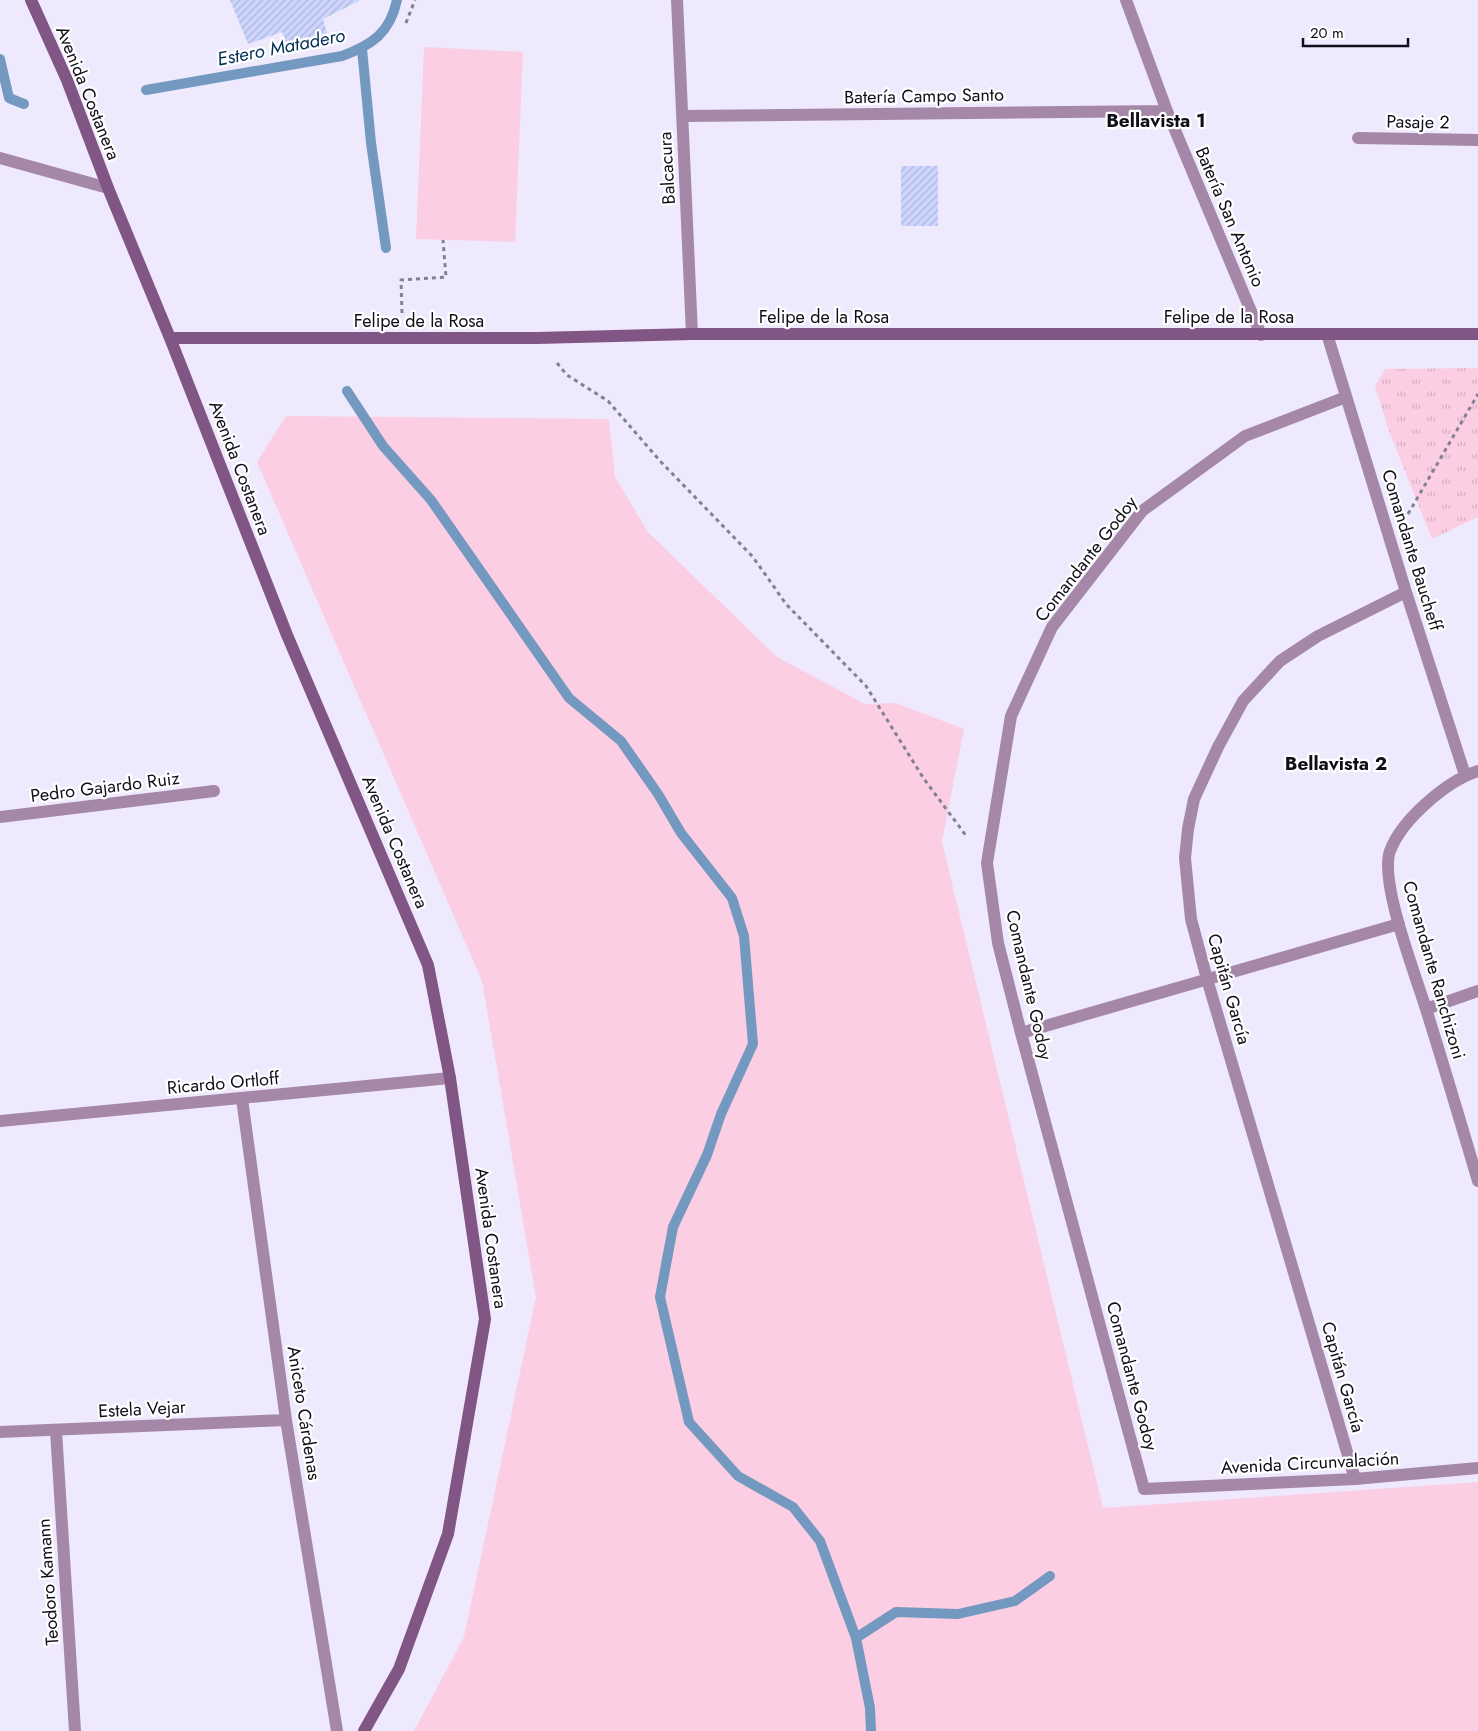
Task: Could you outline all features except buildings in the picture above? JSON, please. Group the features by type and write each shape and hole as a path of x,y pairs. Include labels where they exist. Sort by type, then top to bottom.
{"street":[{"name":"Avenida Costanera","path":"30,0 67,80 108,188 170,338 287,635 428,964 450,1078 485,1319 448,1534 399,1669 364,1731"},
{"name":"Balcacura","path":"677,0 692,334"},
{"name":"Batería San Antonio","path":"1126,0 1167,111 1261,335"},
{"name":"Batería Campo Santo","path":"682,116 1167,111"},
{"name":"Pasaje 2","path":"1358,138 1478,140"},
{"path":"0,158 108,188"},
{"name":"Felipe de la Rosa","path":"170,338 537,338 692,334 1478,334"},
{"name":"Comandante Baucheff","path":"1327,334 1406,592 1465,775"},
{"name":"Comandante Godoy","path":"1144,1489 998,943 987,863 1011,716 1052,627 1142,511 1245,436 1346,397"},
{"name":"Capitán García","path":"1355,1479 1207,979 1191,919 1185,858 1188,828 1194,799 1218,747 1243,701 1280,661 1318,636 1406,592"},
{"name":"Comandante Ranchizoni","path":"1478,771 1465,775 1424,805 1400,832 1390,852 1389,874 1399,924 1478,1181"},
{"name":"Pedro Gajardo Ruiz","path":"0,817 214,791"},
{"path":"1021,1033 1399,924"},
{"path":"1426,1009 1478,991"},
{"name":"Ricardo Ortloff","path":"0,1121 450,1078"},
{"name":"Aniceto Cárdenas","path":"242,1099 286,1420 337,1731"},
{"name":"Estela Vejar","path":"0,1432 286,1420"},
{"name":"Teodoro Kamann","path":"56,1431 75,1731"},
{"name":"Avenida Circunvalación","path":"1144,1489 1355,1479 1478,1468"}],"path":[{"path":"406,23 414,0"},
{"path":"403,339 401,280 446,277 443,240"},
{"path":"537,338 566,375 608,401 661,462 753,557 786,604 866,686 924,779 987,863"},
{"path":"1391,543 1478,394"}],"green space":[{"path":"424,47 523,52 515,242 416,239"},
{"path":"1478,368 1478,517 1432,539 1389,431 1375,386 1385,369"},
{"path":"286,416 609,419 615,477 648,532 777,657 865,704 896,703 964,729 942,842 1103,1508 1478,1482 1478,1731 414,1731 464,1637 536,1297 482,981 257,462"}],"waterway":[{"name":"Estero Matadero","path":"146,90 342,56 362,47 378,36 390,21 397,0"},
{"path":"362,49 371,143 386,248"},
{"name":"Estero Matadero","path":"0,59 9,98 24,104"},
{"path":"347,391 383,446 431,500 569,698 621,741 658,794 681,833 732,898 744,936 753,1044 721,1114 707,1155 673,1227 660,1297 689,1422 738,1476 793,1507 820,1541 856,1638 870,1708 871,1731"},
{"path":"856,1638 896,1612 958,1614 1015,1601 1050,1576"}],"district":[{"name":"Bellavista 1","path":"1156,120"},
{"name":"Bellavista 2","path":"1336,763"}]}
